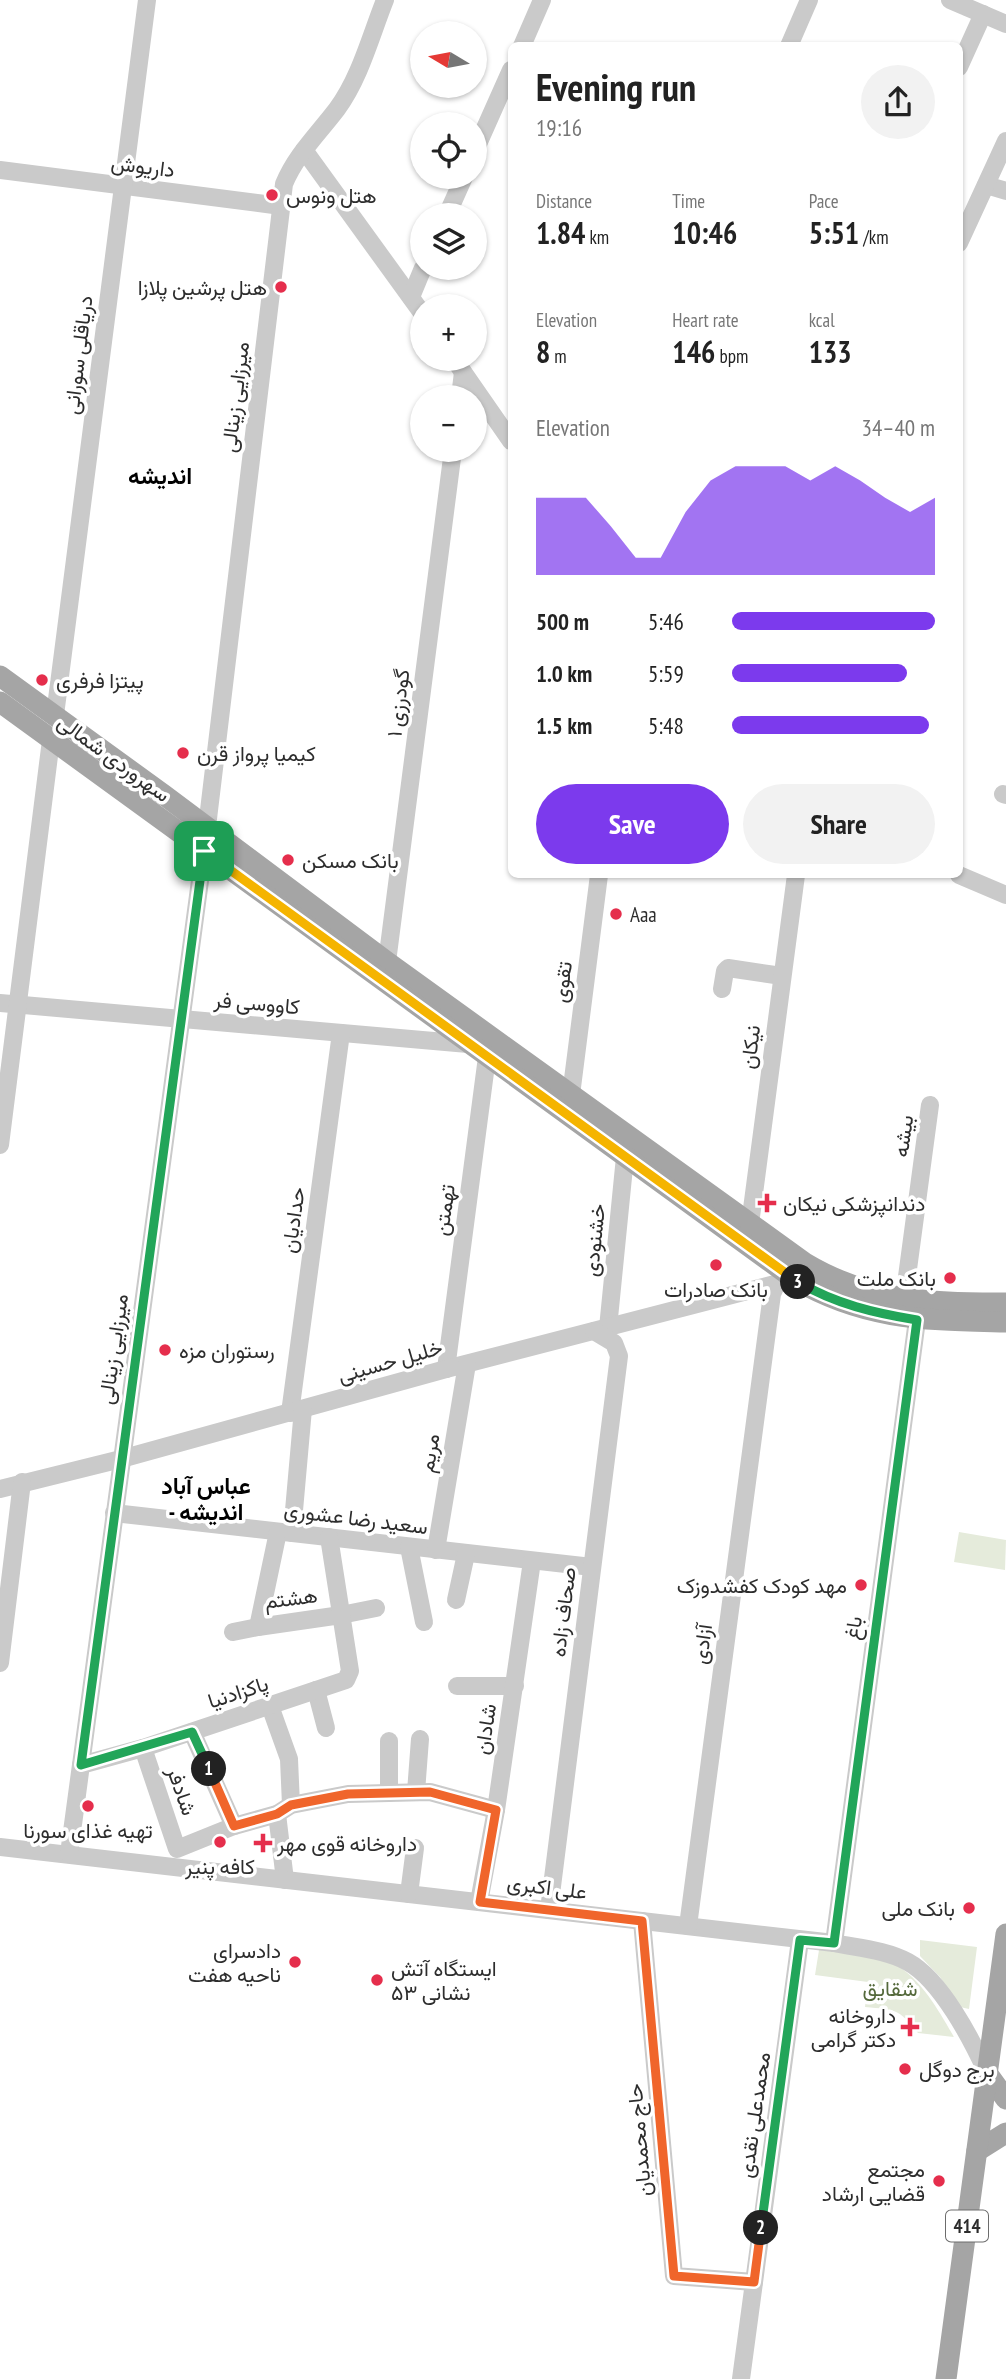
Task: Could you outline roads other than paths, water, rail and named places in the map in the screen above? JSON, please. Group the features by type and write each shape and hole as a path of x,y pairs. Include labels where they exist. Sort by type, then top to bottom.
{"main road":[{"name":"سهروردی شمالی","path":"0,676 387,962 750,1224 827,1276 853,1287 904,1299 932,1303 1006,1303"},
{"name":"سهروردی شمالی","path":"0,702 625,1157 780,1286 818,1294 845,1305 881,1314 917,1320 1006,1322"},
{"path":"204,851 207,827"},
{"name":"414","path":"946,2379 1003,1973 1006,1934"},
{"path":"987,2073 1006,2099"},
{"path":"977,2151 1006,2133"}],"street":[{"name":"دریاقلی سورانی","path":"55,715 147,0"},
{"name":"میرزایی زینالی","path":"207,827 284,184 292,165 337,108 350,86 385,0"},
{"path":"524,42 542,0"},
{"path":"791,42 809,0"},
{"path":"950,0 1006,24"},
{"path":"963,58 983,14"},
{"path":"487,124 508,77"},
{"path":"963,234 1006,141"},
{"path":"304,150 410,296"},
{"name":"داریوش","path":"0,170 281,206"},
{"path":"986,185 1006,191"},
{"path":"462,371 508,437"},
{"name":"گودرزی ۱","path":"387,962 451,462"},
{"path":"0,1145 8,1004 51,740"},
{"name":"میرزایی زینالی","path":"69,1854 204,851"},
{"path":"963,877 1006,895"},
{"name":"تقوی","path":"571,1095 599,878"},
{"name":"نیکان","path":"750,1224 796,878"},
{"path":"722,989 724,971 728,968 782,976"},
{"name":"کاووسی فر","path":"8,1004 468,1044"},
{"name":"حدادیان","path":"285,1533 341,1033"},
{"name":"تهمتن","path":"446,1369 487,1056"},
{"name":"بیشه","path":"904,1299 930,1105"},
{"name":"خشنودی","path":"601,1329 625,1157"},
{"path":"619,1356 625,1341 638,1329 780,1286"},
{"name":"خلیل حسینی","path":"0,1489 446,1369 780,1286"},
{"name":"آزادی","path":"688,1926 780,1286"},
{"name":"باغ","path":"834,1943 917,1320"},
{"path":"601,1329 614,1343 619,1356"},
{"name":"صحاف زاده","path":"549,1910 619,1356"},
{"name":"مریم","path":"436,1550 467,1364"},
{"path":"0,1662 22,1482"},
{"name":"سعید رضا عشوری","path":"114,1513 592,1567"},
{"name":"هشتم","path":"285,1533 258,1627 376,1608"},
{"name":"پاکزادنیا","path":"81,1765 143,1748 346,1680 349,1676 330,1538"},
{"path":"409,1547 424,1622"},
{"path":"456,1600 467,1554"},
{"name":"شادان","path":"480,1902 532,1562"},
{"path":"233,1632 258,1627"},
{"path":"457,1685 515,1686"},
{"path":"316,1690 326,1728"},
{"path":"270,1706 289,1759 284,1809 285,1880"},
{"path":"192,1732 234,1826 284,1809 348,1794 430,1792 496,1810"},
{"path":"416,1792 420,1739"},
{"path":"388,1793 389,1741"},
{"name":"شادفر","path":"143,1748 177,1849 234,1826"},
{"name":"علی‌ اکبری","path":"0,1847 834,1943 879,1951 914,1966 943,1997 973,2043 987,2073"},
{"path":"409,1894 415,1848"},
{"name":"حاج محمدیان","path":"642,1921 674,2276 754,2282"},
{"name":"محمدعلی نقدی","path":"741,2379 800,1940"}],"place":[{"name":"هتل ونوس","path":"272,195"},
{"name":"هتل پرشین پلازا","path":"281,287"},
{"name":"پیتزا فرفری","path":"42,680"},
{"name":"کیمیا پرواز قرن","path":"183,753"},
{"name":"بانک مسکن","path":"288,860"},
{"name":"Aaa","path":"616,914"},
{"name":"دندانپزشکی نیکان","path":"767,1203"},
{"name":"بانک صادرات","path":"716,1265"},
{"name":"بانک ملت","path":"950,1278"},
{"name":"رستوران مزه","path":"165,1350"},
{"name":"مهد کودک کفشدوزک","path":"861,1585"},
{"name":"تهیه غذای سورنا","path":"88,1806"},
{"name":"کافه پنیر","path":"220,1842"},
{"name":"داروخانه قوی مهر","path":"263,1843"},
{"name":"بانک ملی","path":"969,1908"},
{"name":"دادسرای ناحیه هفت","path":"295,1962"},
{"name":"ایستگاه آتش نشانی ۵۳","path":"377,1980"},
{"name":"داروخانه دکتر گرامی","path":"910,2027"},
{"name":"برج دوگل","path":"905,2069"},
{"name":"مجتمع قضایی ارشاد","path":"939,2181"}],"district":[{"name":"اندیشه","path":"160,475"},
{"name":"عباس آباد - اندیشه","path":"206,1498"}],"park label":[{"name":"شقایق","path":"890,1988"}]}
